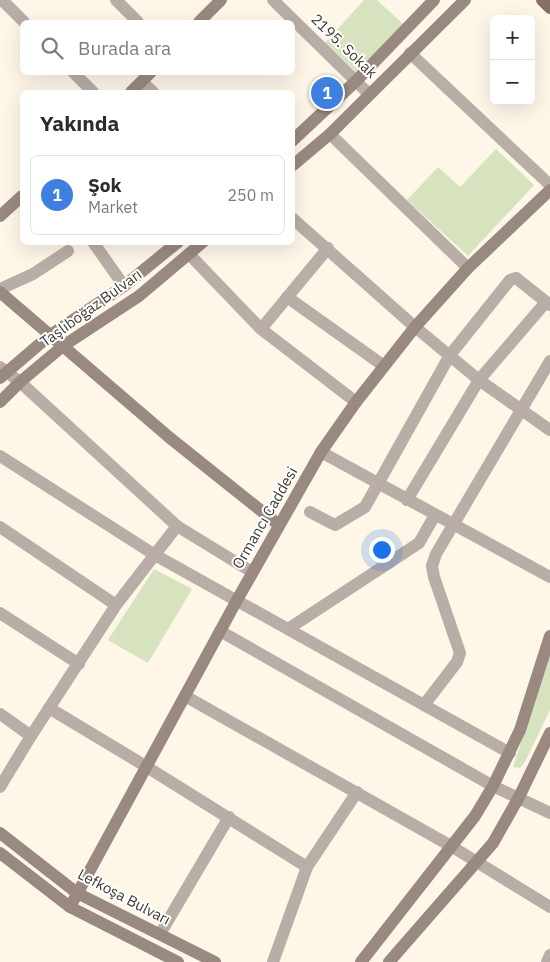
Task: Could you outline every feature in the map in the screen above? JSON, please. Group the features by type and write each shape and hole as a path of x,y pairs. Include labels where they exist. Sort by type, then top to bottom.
{"main road":[{"path":"201,20 221,0"},
{"path":"295,138 356,81 434,0"},
{"path":"295,163 330,134 410,52 465,0"},
{"path":"542,0 550,8"},
{"path":"133,90 146,77"},
{"name":"Ormancı Caddesi","path":"70,906 252,572 321,452 356,402 415,327 468,268 550,190"},
{"path":"0,216 20,198"},
{"name":"Taşlıboğaz Bulvarı","path":"2,372 49,336 124,286 174,245"},
{"name":"Taşlıboğaz Bulvarı","path":"0,402 20,382 63,346 139,296 200,245"},
{"path":"0,292 170,438 280,525"},
{"path":"362,962 475,816 493,786 520,730 550,636"},
{"path":"389,962 493,843 519,797 550,733"},
{"name":"Lefkoşa Bulvarı","path":"0,833 77,893 215,962"},
{"path":"0,853 70,906 178,962"}],"street":[{"path":"2,0 22,20"},
{"path":"116,0 136,20"},
{"name":"2195. Sokak","path":"274,0 294,20"},
{"name":"2195. Sokak","path":"295,21 370,94"},
{"path":"410,52 550,184"},
{"path":"76,75 91,90"},
{"path":"146,77 152,90"},
{"path":"330,134 468,268"},
{"path":"295,220 415,327 479,380 550,430"},
{"path":"95,245 124,286"},
{"path":"261,329 328,248"},
{"path":"0,288 33,274 68,251"},
{"path":"189,254 261,329 356,402"},
{"path":"310,512 335,525 365,507 376,484 450,355 510,280 516,278 548,304 479,380 407,500"},
{"path":"288,297 384,366"},
{"path":"424,705 457,662 460,654 434,578 432,566 436,554 548,368"},
{"path":"2,372 20,382 177,526 252,572"},
{"path":"321,452 376,484 550,577"},
{"path":"0,456 155,554 510,753"},
{"path":"288,629 418,543 434,515"},
{"path":"0,787 116,605 177,526"},
{"path":"0,527 116,605"},
{"path":"418,543 436,554"},
{"path":"0,613 78,664"},
{"path":"220,631 493,786 550,813"},
{"path":"184,696 452,846 550,907"},
{"path":"49,708 308,867"},
{"path":"0,714 31,736"},
{"path":"273,962 308,867 356,792"},
{"path":"160,934 228,817"},
{"path":"547,962 550,955"}],"green space":[{"path":"364,0 377,0 403,24 357,73 325,43"},
{"path":"496,149 534,185 468,256 407,200 438,167 460,187"},
{"path":"154,569 192,589 148,663 108,640"},
{"path":"550,655 550,710 525,762 520,768 513,767"}],"place":[{"name":"Şok","path":"327,93"}]}
